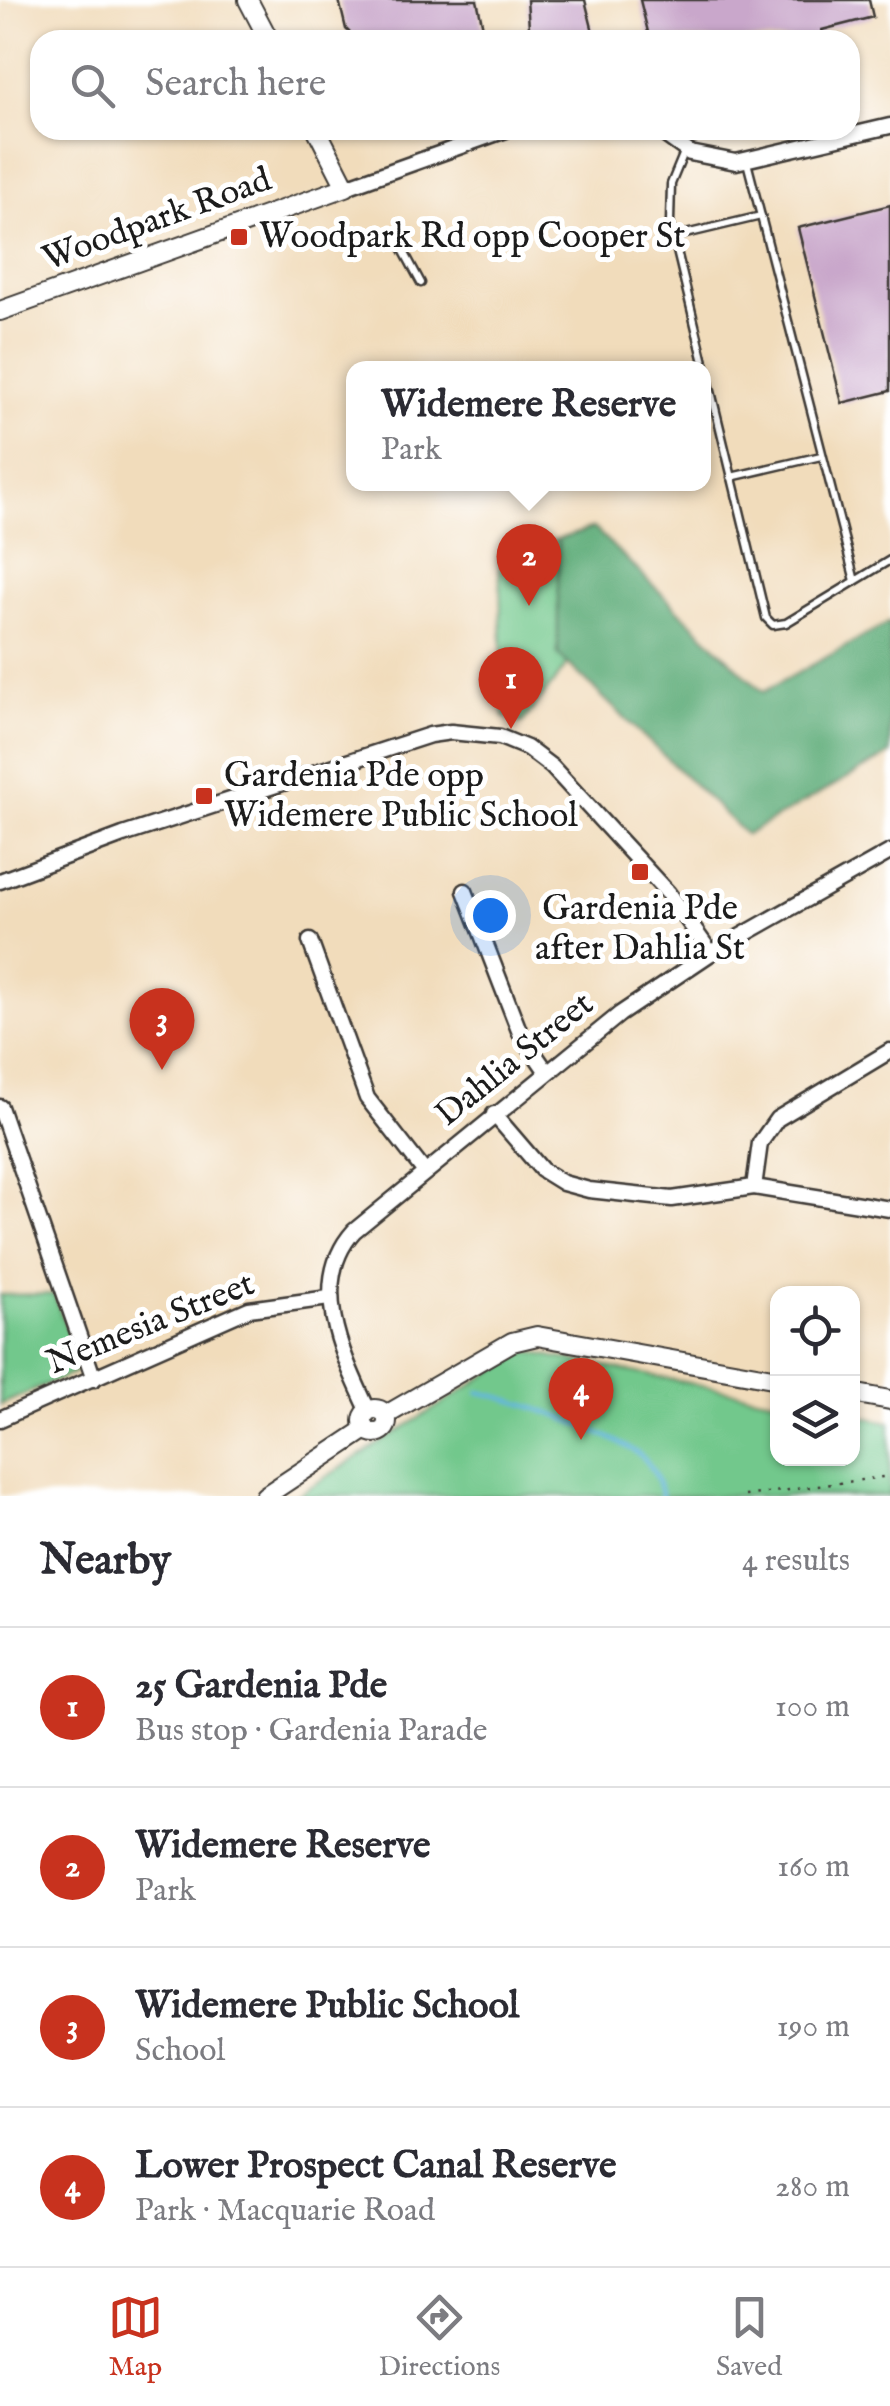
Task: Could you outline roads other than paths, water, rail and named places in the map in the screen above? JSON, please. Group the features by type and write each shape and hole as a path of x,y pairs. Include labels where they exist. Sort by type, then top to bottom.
{"street":[{"path":"248,0 264,30"},
{"path":"860,133 890,126"},
{"path":"322,140 346,187"},
{"name":"Woodpark Road","path":"0,311 478,140"},
{"path":"671,140 684,150 713,160 747,161 833,140"},
{"path":"0,881 123,834 430,735 475,732 527,748 552,767 668,892 711,953"},
{"name":"Dahlia Street","path":"329,1298 332,1269 344,1243 494,1114 620,1014 711,953 890,852"},
{"path":"465,891 520,1033 547,1072"},
{"path":"310,941 367,1098 424,1171"},
{"path":"754,1187 760,1143 777,1119 890,1050"},
{"path":"0,1107 94,1378"},
{"path":"494,1114 542,1170 563,1183 660,1198 702,1197 754,1187 890,1209"},
{"path":"329,1298 373,1418"},
{"name":"Nemesia Street","path":"0,1419 250,1309 329,1298"},
{"path":"264,1496 373,1418 512,1342 536,1336 770,1378"},
{"path":"860,1394 890,1400"}],"lane":[{"path":"684,150 668,201 703,361"},
{"path":"747,161 855,581"},
{"path":"673,237 761,216"},
{"path":"394,233 421,284"},
{"path":"711,394 769,622 786,623 890,560"},
{"path":"731,477 820,456"}],"waterway":[{"path":"479,1392 562,1418 625,1446 648,1464 662,1496"}],"place":[{"name":"Woodpark Rd opp Cooper St","path":"239,237"},
{"name":"Widemere Reserve","path":"529,606"},
{"name":"25 Gardenia Pde","path":"511,729"},
{"name":"Gardenia Pde opp Widemere Public School","path":"204,796"},
{"name":"Gardenia Pde after Dahlia St","path":"640,872"},
{"name":"Widemere Public School","path":"162,1070"},
{"name":"Lower Prospect Canal Reserve","path":"581,1440"}]}
